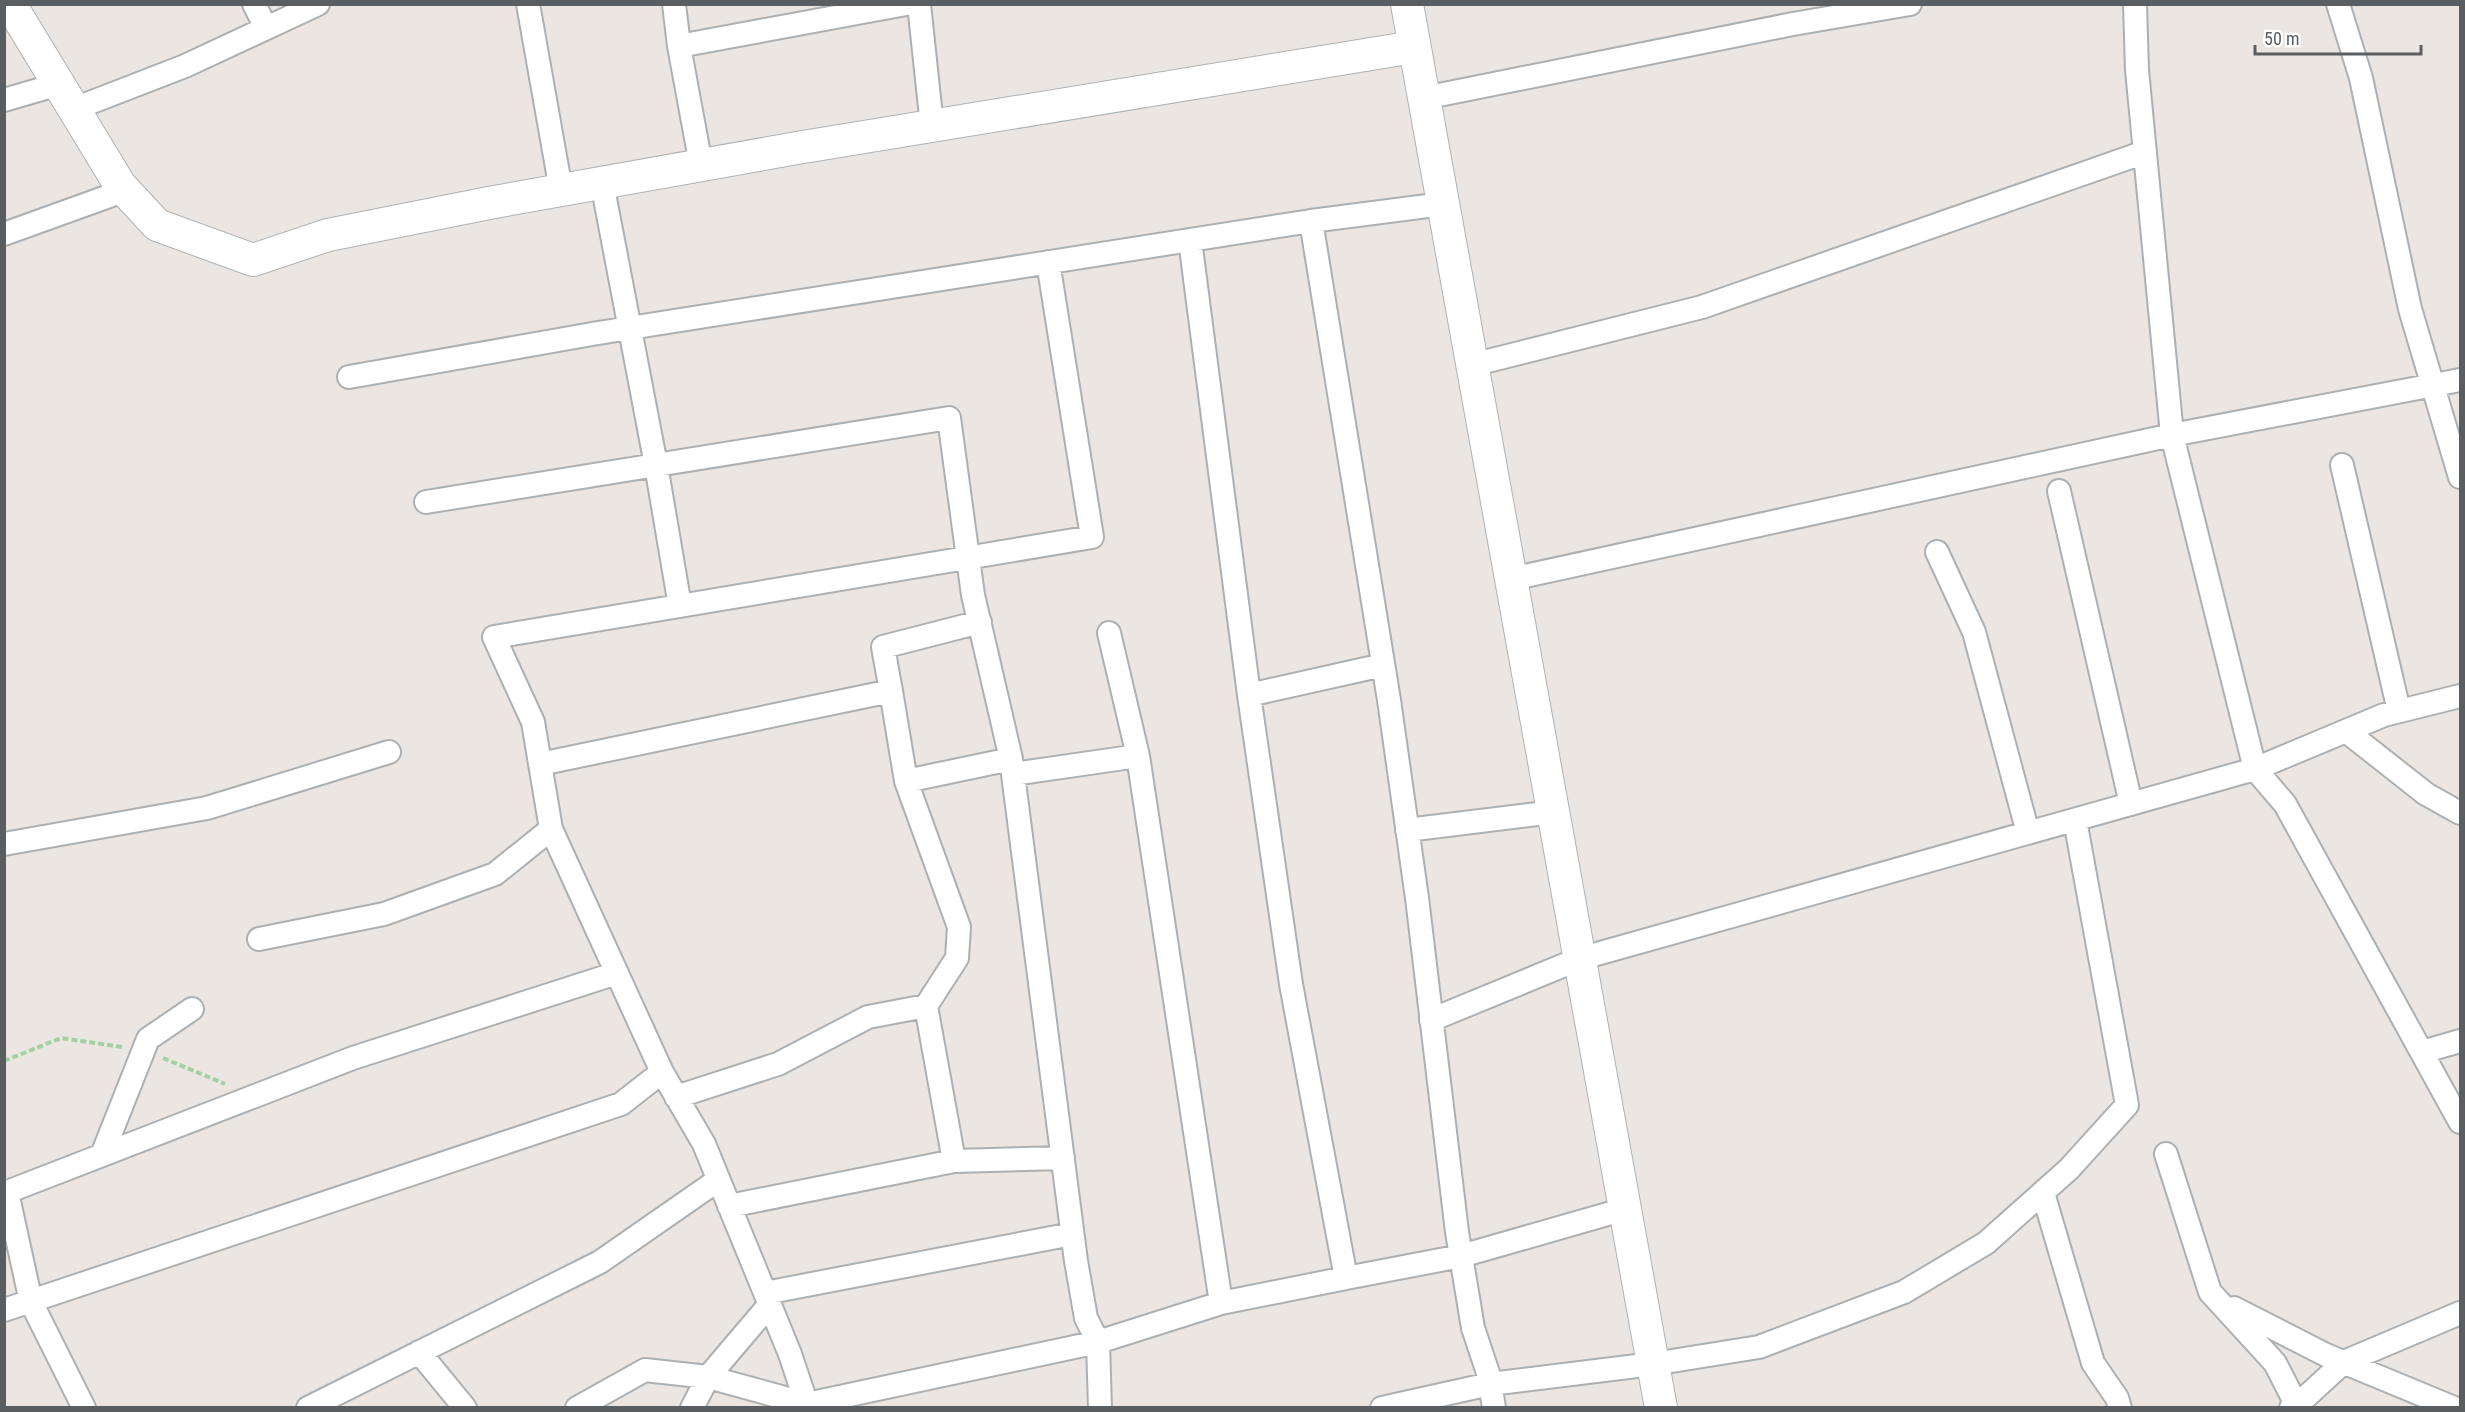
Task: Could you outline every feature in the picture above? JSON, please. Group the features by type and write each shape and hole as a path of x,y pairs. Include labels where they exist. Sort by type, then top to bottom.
{"main road":[{"path":"10,4 126,190 158,225 253,260 328,235 561,190 1414,47"},
{"path":"1407,4 1661,1407"}],"street":[{"path":"254,4 266,28"},
{"path":"4,100 66,97 185,66 318,4"},
{"path":"528,4 561,190"},
{"path":"674,4 679,46 701,165"},
{"path":"679,46 906,4"},
{"path":"919,4 932,126"},
{"path":"1424,98 1793,24 1910,4"},
{"path":"2134,4 2137,70 2172,435 2255,769 2285,804 2460,1122"},
{"path":"2338,4 2361,78 2410,309 2460,477"},
{"path":"1472,365 1702,307 2145,152"},
{"path":"602,183 656,465 680,606"},
{"path":"4,234 126,190"},
{"path":"349,377 629,328 1311,221 1443,204"},
{"path":"1311,221 1383,665 1407,830 1461,1256 1473,1328 1490,1384 1494,1407"},
{"path":"1190,240 1249,695 1291,984 1346,1278"},
{"path":"807,1406 790,1354 704,1144 662,1072 551,829 533,723 494,637 1092,537 1048,262"},
{"path":"1510,579 2172,435 2434,387 2460,380"},
{"path":"426,502 949,418 968,559 1012,766 1072,1234 1086,1318 1098,1342 1100,1407"},
{"path":"2342,465 2399,711"},
{"path":"2059,491 2131,804"},
{"path":"1937,552 1974,632 2028,833"},
{"path":"954,1161 926,1006 957,958 959,927 906,781 883,647 980,622"},
{"path":"1109,633 1138,756 1221,1303"},
{"path":"1249,695 1383,665"},
{"path":"540,764 891,691"},
{"path":"1431,1020 1579,959 2255,769 2384,715 2460,696"},
{"path":"2346,731 2426,795 2460,813"},
{"path":"4,844 207,808 388,752"},
{"path":"906,781 1012,766 1138,756"},
{"path":"1407,830 1553,812"},
{"path":"1382,1407 1490,1384 1653,1364 1759,1347 1904,1292 1986,1243 2069,1169 2127,1105 2075,820"},
{"path":"259,939 384,914 495,874 551,829"},
{"path":"84,1407 31,1302 6,1192 353,1058 616,973"},
{"path":"676,1097 778,1064 867,1017 926,1006"},
{"path":"102,1155 148,1039 192,1009"},
{"path":"2422,1052 2460,1041"},
{"path":"4,1310 621,1104 662,1072"},
{"path":"2166,1154 2210,1292 2275,1363 2295,1407 2344,1362 2460,1313"},
{"path":"729,1206 954,1161 1063,1158"},
{"path":"308,1407 600,1262 718,1180"},
{"path":"2043,1193 2093,1363 2117,1398 2120,1407"},
{"path":"577,1407 645,1370 708,1377 757,1399 807,1406 1098,1342 1221,1303 1461,1256 1625,1209"},
{"path":"692,1407 708,1377 767,1298 1072,1234"},
{"path":"2210,1292 2243,1314 2344,1362 2454,1407"},
{"path":"419,1352 465,1407"}]}
